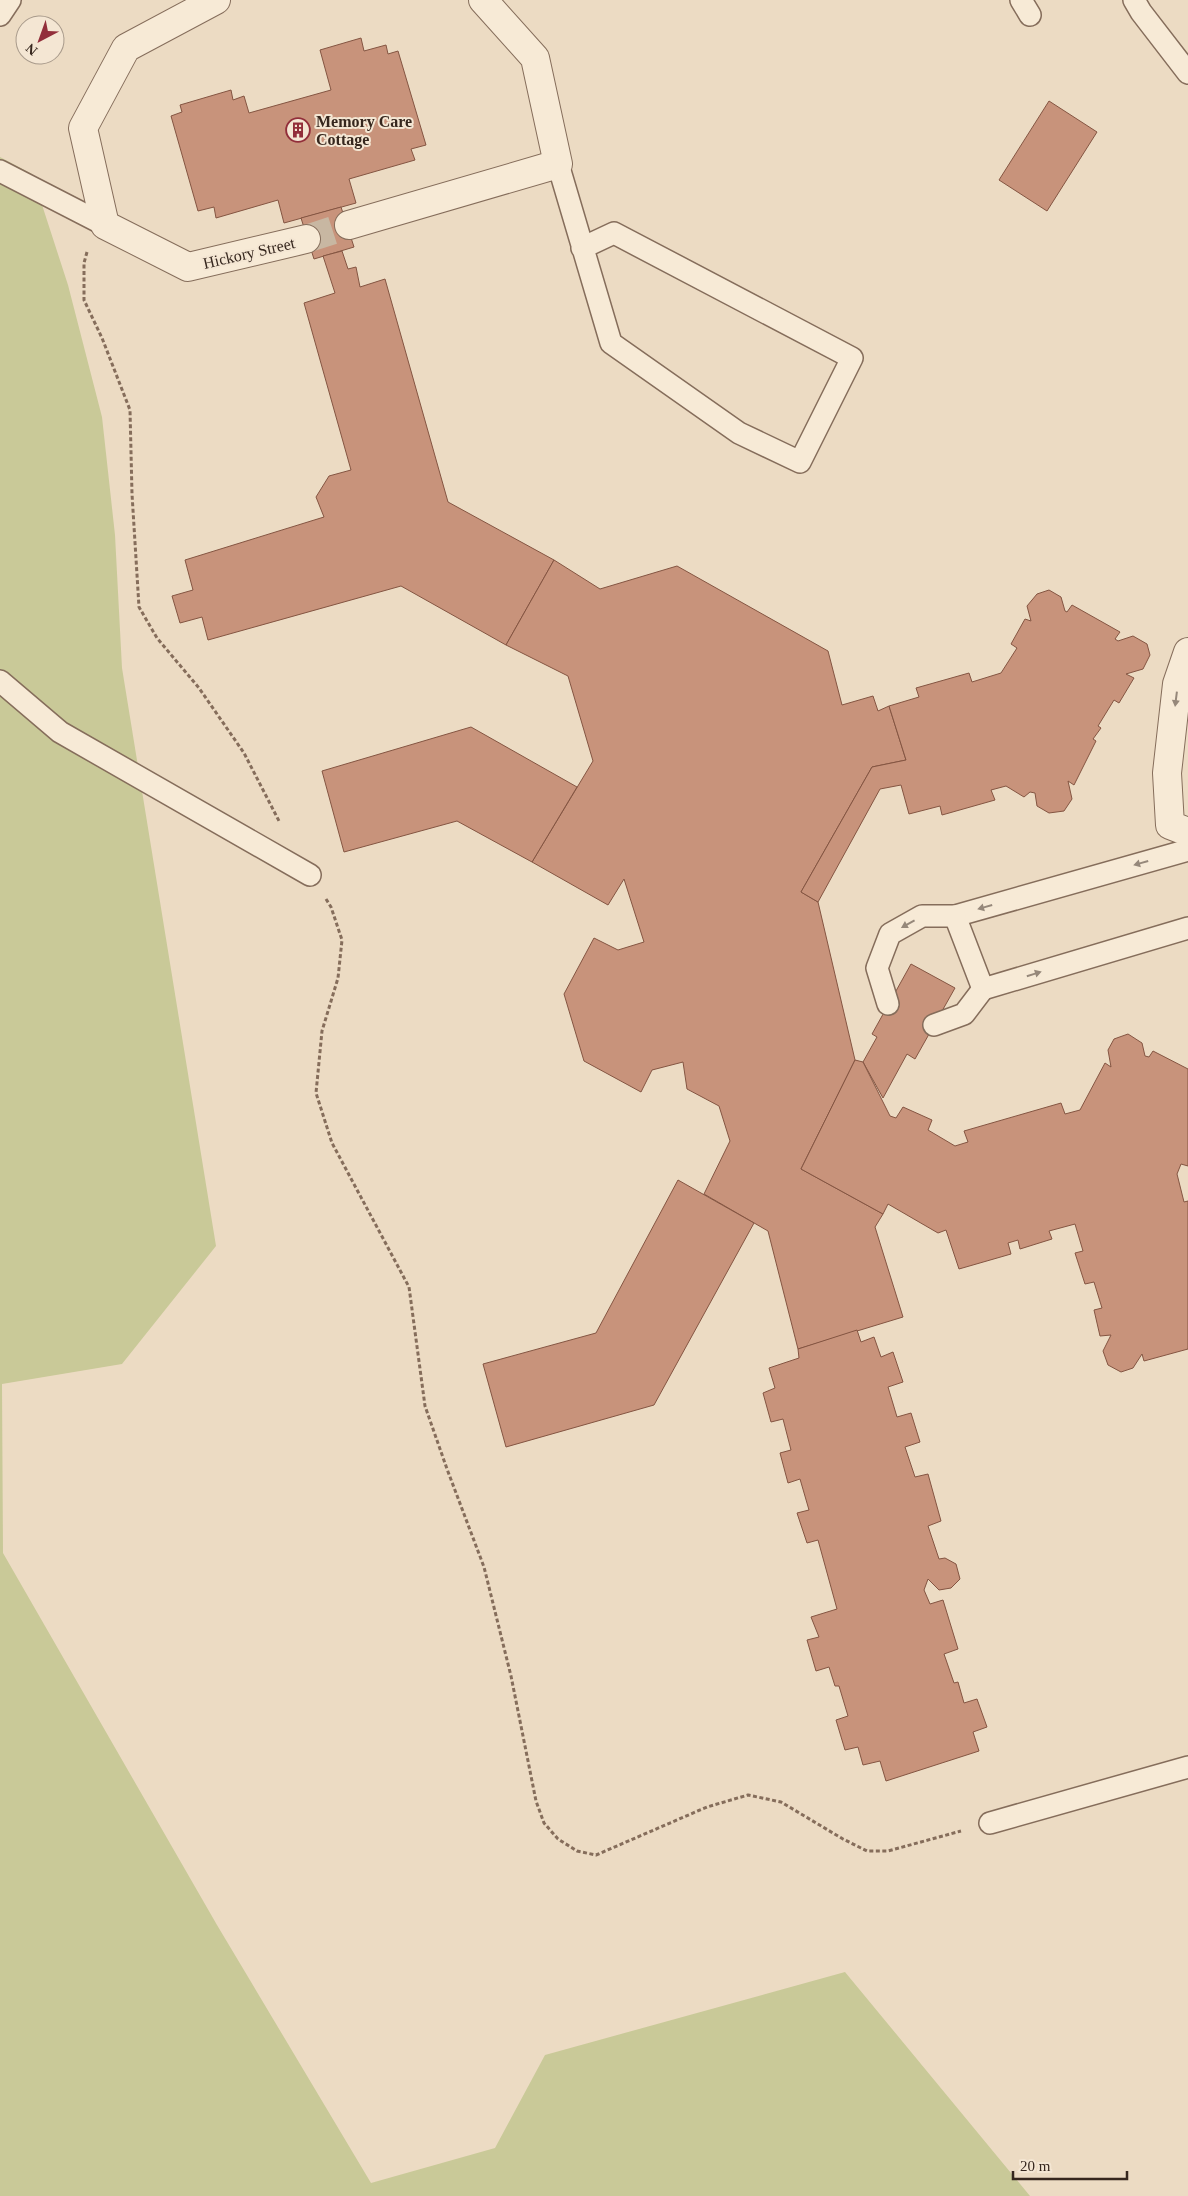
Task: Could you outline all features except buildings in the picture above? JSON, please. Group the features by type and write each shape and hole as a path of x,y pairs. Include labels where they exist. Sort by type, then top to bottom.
{"street":[{"path":"105,225 83,128 126,48 216,0"},
{"path":"349,225 558,164 535,58 483,0"},
{"name":"Hickory Street","path":"105,225 188,267 306,239"},
{"path":"1188,652 1177,684 1167,773 1170,825 1188,832"}],"lane":[{"path":"0,15 10,0"},
{"path":"1134,0 1188,74"},
{"path":"558,164 582,248 611,343 739,433 800,462 852,358 614,233 582,248"},
{"path":"0,171 105,225"},
{"path":"0,681 60,732 310,875"},
{"path":"888,1004 877,968 890,934 922,916 955,916 1188,850"},
{"path":"955,916 983,988"},
{"path":"934,1024 964,1014 983,988 1188,928"},
{"path":"990,1823 1188,1767"}],"path":[{"path":"105,225 91,243 84,263 84,300 102,338 130,410 132,494 139,607 157,638 199,688 244,753 280,823"},
{"path":"310,875 331,907 342,940 338,978 322,1031 316,1094 332,1143 410,1287 425,1406 484,1566 511,1676 536,1801 544,1823 558,1839 577,1850 596,1855 707,1807 748,1795 781,1802 842,1839 867,1851 888,1850 990,1823"}],"green space":[{"path":"0,157 32,174 68,285 102,417 115,535 122,668 216,1246 122,1364 2,1384 3,1553 217,1925 371,2183 495,2148 545,2055 845,1972 1030,2196 0,2196"}],"tunnel":[{"path":"306,239 349,225"}],"place":[{"name":"Memory Care Cottage","path":"298,130"}]}
